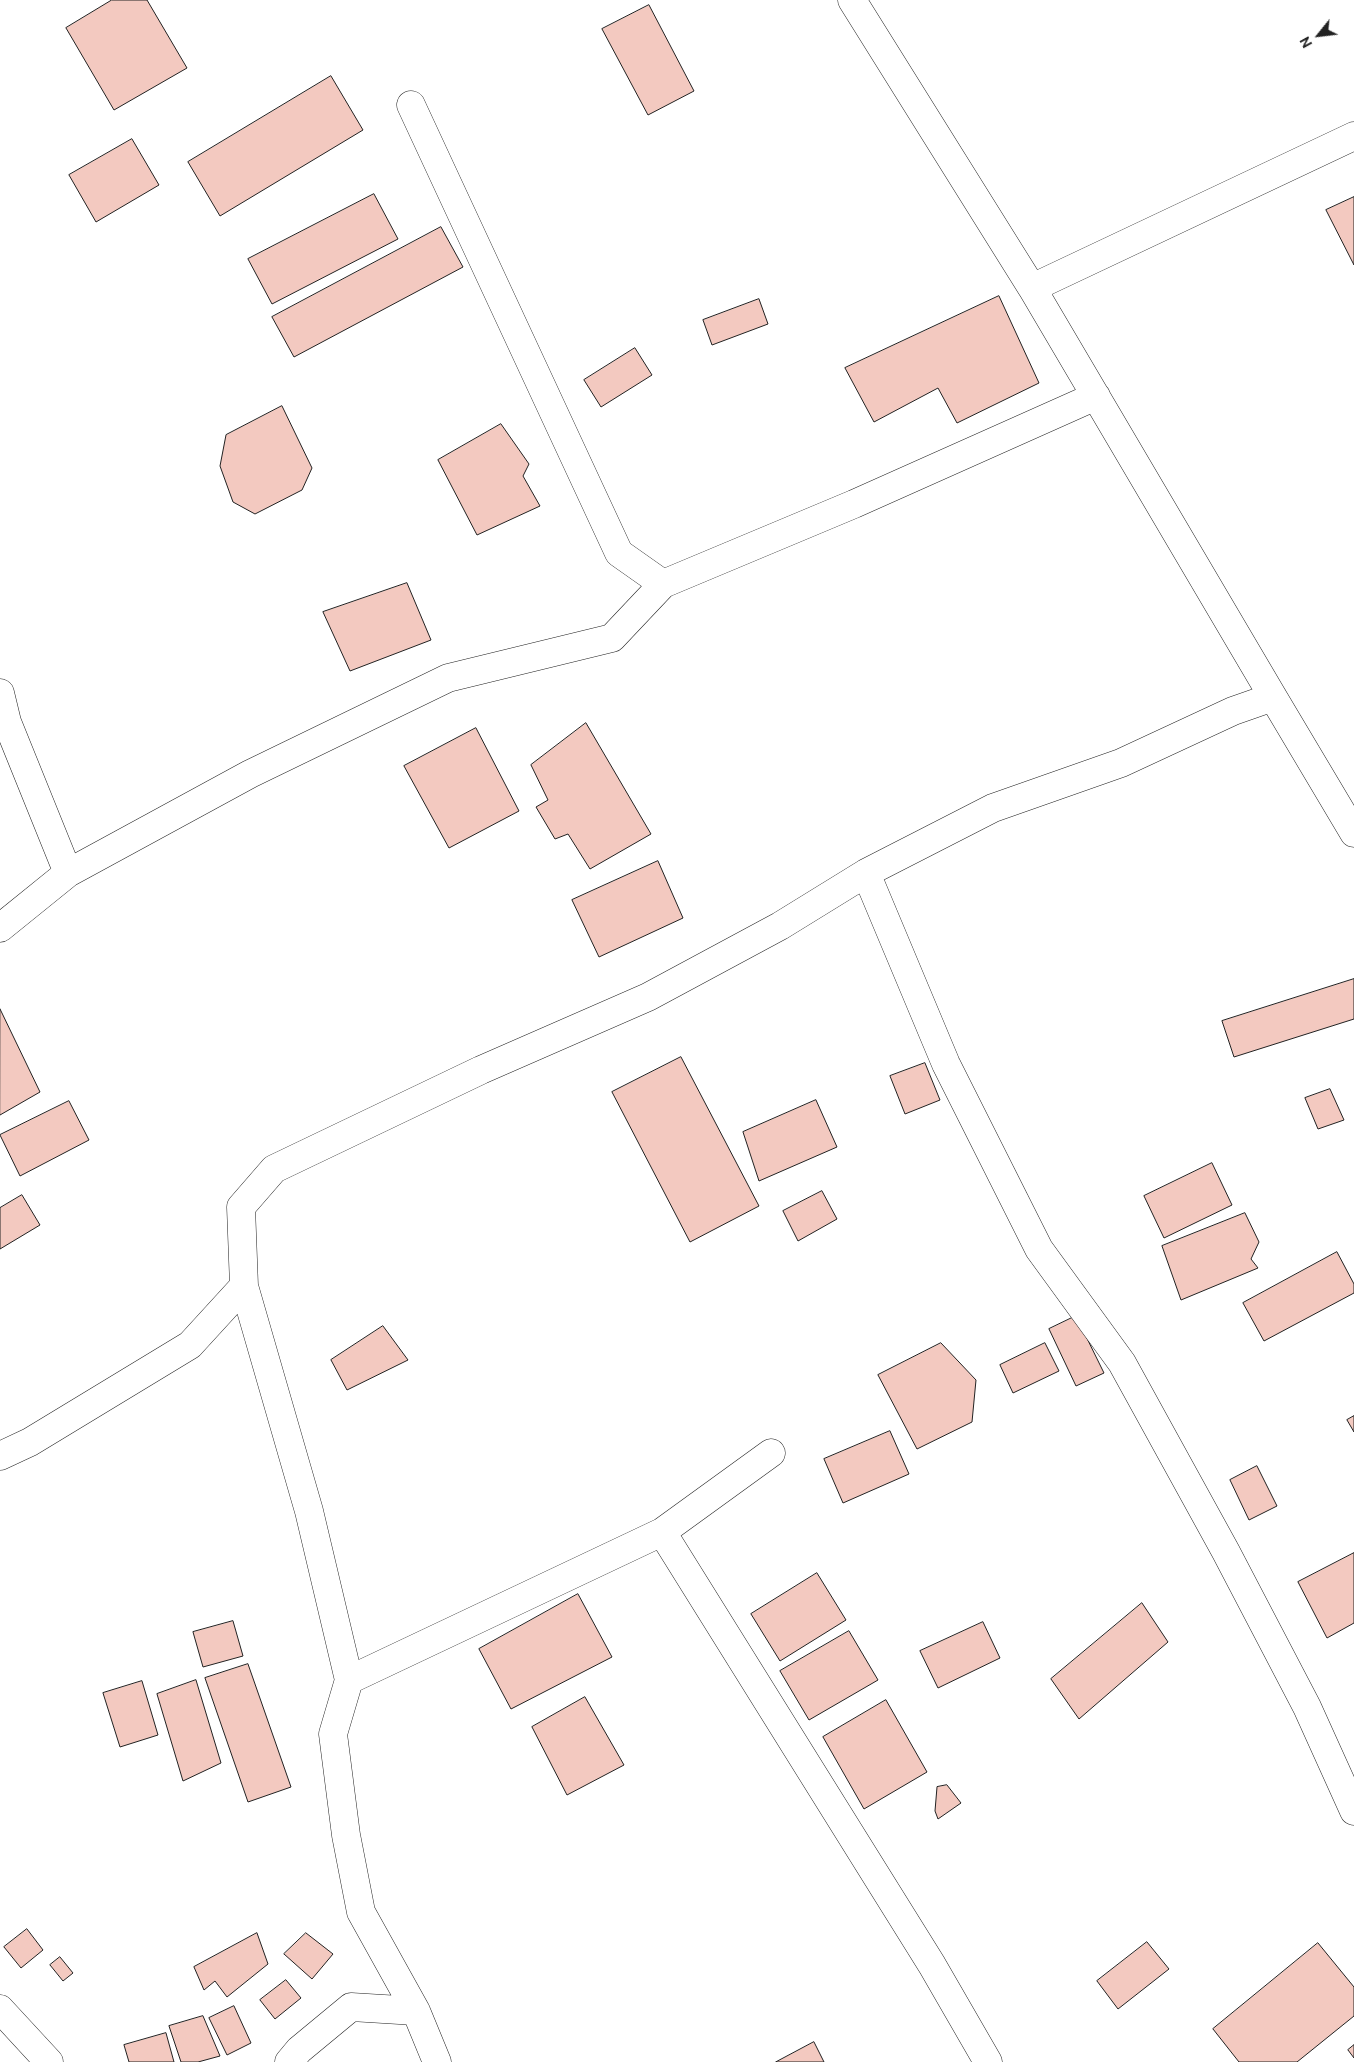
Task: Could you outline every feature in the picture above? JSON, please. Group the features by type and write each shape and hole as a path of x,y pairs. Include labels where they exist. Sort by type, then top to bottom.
{"street":[{"path":"852,0 1032,288 1272,698 1354,833"},
{"path":"411,105 619,553 663,584"},
{"path":"1032,288 1354,136"},
{"path":"0,928 68,873 250,774 448,678 612,638 663,584 854,504 1096,396"},
{"path":"0,692 7,722 68,873"},
{"path":"437,2062 416,2011 361,1912 346,1835 333,1734 349,1680 309,1511 244,1286 241,1207 274,1169 481,1070 648,997 780,926 866,872 993,808 1121,763 1233,711 1272,698"},
{"path":"866,872 946,1064 1039,1249 1122,1363 1253,1603 1306,1707 1354,1811"},
{"path":"0,1456 30,1442 190,1344 244,1286"},
{"path":"349,1680 662,1532 771,1453"},
{"path":"662,1532 932,1965 988,2062"},
{"path":"289,2062 299,2050 351,2007 416,2011"},
{"path":"0,2010 49,2062"}],"building":[{"path":"112,0 147,0 187,68 114,110 66,28"},
{"path":"649,5 694,91 648,115 602,29"},
{"path":"331,76 363,130 220,216 188,162"},
{"path":"132,139 159,185 96,222 69,175"},
{"path":"374,194 398,239 272,304 248,259"},
{"path":"1354,197 1354,265 1326,210"},
{"path":"441,227 463,267 294,357 272,317"},
{"path":"999,296 1039,383 957,423 938,388 874,422 845,368"},
{"path":"759,299 768,324 712,345 703,320"},
{"path":"635,348 652,375 601,407 584,380"},
{"path":"282,406 312,468 302,490 255,514 233,502 220,466 226,435"},
{"path":"501,424 529,464 523,476 540,506 477,535 438,460"},
{"path":"407,583 431,640 350,671 323,612"},
{"path":"586,723 651,834 590,869 568,834 555,839 536,807 548,800 531,765"},
{"path":"476,728 519,811 449,848 404,766"},
{"path":"658,861 683,918 599,957 572,900"},
{"path":"1354,979 1354,1019 1234,1057 1222,1021"},
{"path":"0,1009 40,1092 0,1115"},
{"path":"681,1057 759,1206 690,1242 612,1092"},
{"path":"925,1063 940,1100 905,1114 890,1076"},
{"path":"1330,1089 1344,1120 1318,1129 1305,1098"},
{"path":"816,1100 837,1147 759,1181 743,1132"},
{"path":"69,1101 89,1140 20,1176 0,1135"},
{"path":"1212,1163 1232,1205 1164,1238 1144,1196"},
{"path":"822,1191 837,1219 798,1241 783,1211"},
{"path":"22,1195 40,1225 0,1249 0,1208"},
{"path":"1245,1213 1259,1242 1251,1259 1258,1268 1181,1300 1162,1246"},
{"path":"1337,1252 1354,1284 1354,1293 1264,1341 1243,1303"},
{"path":"1076,1316 1104,1373 1076,1386 1049,1329"},
{"path":"383,1326 408,1360 347,1390 331,1360"},
{"path":"941,1343 976,1380 972,1422 917,1449 878,1375"},
{"path":"1045,1343 1059,1371 1013,1393 1000,1365"},
{"path":"1354,1416 1354,1432 1347,1420"},
{"path":"890,1431 909,1474 843,1503 824,1459"},
{"path":"1257,1466 1277,1506 1249,1520 1230,1480"},
{"path":"1354,1553 1354,1623 1327,1638 1298,1582"},
{"path":"817,1573 846,1620 780,1661 751,1614"},
{"path":"578,1594 612,1657 511,1709 479,1649"},
{"path":"1142,1603 1168,1642 1079,1719 1051,1679"},
{"path":"233,1621 243,1656 203,1667 193,1632"},
{"path":"983,1622 1000,1658 938,1688 920,1651"},
{"path":"849,1631 878,1680 809,1720 780,1671"},
{"path":"248,1664 291,1787 248,1802 205,1678"},
{"path":"196,1680 221,1763 183,1781 157,1694"},
{"path":"142,1681 158,1735 120,1747 103,1693"},
{"path":"585,1697 624,1765 567,1795 532,1727"},
{"path":"886,1700 927,1772 864,1809 823,1737"},
{"path":"947,1785 961,1803 938,1819 935,1811 937,1787"},
{"path":"27,1929 43,1950 21,1968 4,1947"},
{"path":"257,1933 268,1964 227,1997 215,1981 204,1990 194,1967"},
{"path":"306,1933 333,1954 312,1979 284,1954"},
{"path":"1147,1942 1169,1969 1118,2009 1097,1981"},
{"path":"1318,1943 1354,1987 1354,2016 1297,2062 1239,2062 1213,2029"},
{"path":"60,1957 73,1973 63,1981 50,1965"},
{"path":"286,1980 301,1998 275,2019 260,2000"},
{"path":"234,2006 251,2043 227,2055 209,2018"},
{"path":"203,2016 220,2056 198,2062 181,2062 169,2026"},
{"path":"166,2033 174,2062 129,2062 124,2045"},
{"path":"814,2042 824,2062 776,2062"},
{"path":"1354,2045 1354,2058 1348,2050"}]}
